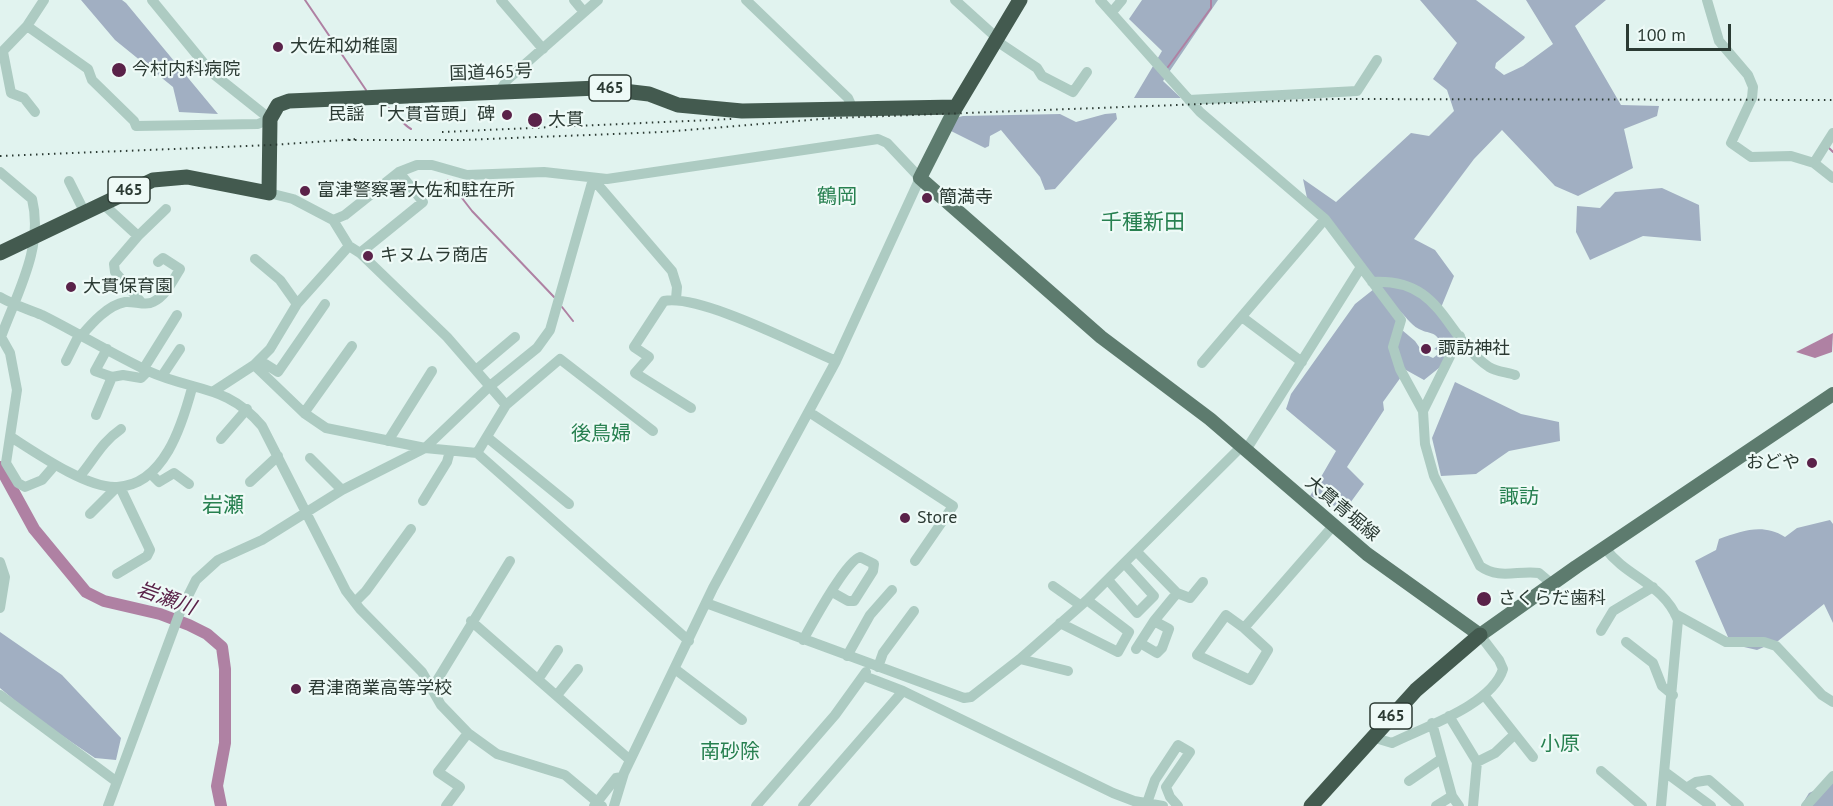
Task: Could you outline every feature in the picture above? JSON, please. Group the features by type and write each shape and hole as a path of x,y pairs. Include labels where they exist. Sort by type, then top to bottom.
{"highway":[{"path":"956,107 1020,0"},
{"name":"国道465号","path":"270,119 278,105 289,101 618,88 649,94 678,105 731,110 852,107 869,110 956,107"},
{"path":"269,193 270,119"},
{"name":"465","path":"0,253 141,184 175,177 269,193"},
{"name":"465","path":"1311,806 1416,690 1480,635"}],"main road":[{"path":"921,178 956,107"},
{"name":"大貫青堀線","path":"921,178 1101,337 1244,448 1367,554 1480,635"},
{"path":"1480,635 1833,394"}],"street":[{"path":"35,112 24,98 11,93 1,53 27,26 44,0"},
{"path":"27,26 88,69 92,80 136,126 258,124 270,119 211,72 152,0"},
{"path":"501,0 543,49"},
{"path":"574,0 584,12"},
{"path":"499,92 507,80 598,0"},
{"path":"746,0 848,98 852,107"},
{"path":"955,0 996,39 1037,68 1042,76 1073,92 1087,72"},
{"path":"1100,0 1189,100 1221,132 1325,219 1401,320 1393,348 1400,369 1423,411 1425,444 1434,476 1480,566 1489,573 1539,573 1552,584"},
{"path":"1112,12 1122,0"},
{"path":"1707,0 1719,41 1748,75 1753,87 1752,98 1731,143 1752,157 1791,156 1814,163 1833,178"},
{"path":"1189,100 1357,91 1377,60"},
{"path":"1814,163 1833,133"},
{"path":"333,220 345,215 399,172 410,166 424,164 459,174 544,172 592,179 693,169 878,139 887,142 921,178 836,361 706,603 622,777 614,806"},
{"path":"0,172 32,199 36,214 30,262 2,337 10,353 17,381 6,463 18,483 25,487 42,480 56,465"},
{"path":"360,254 423,202 399,172"},
{"path":"592,179 672,271 677,287 676,299"},
{"path":"108,806 171,634 196,580 218,560 262,540 342,490 425,448 490,386 537,348 550,330 592,179"},
{"path":"69,181 84,211"},
{"path":"269,193 293,199 333,220 349,246 360,254 477,369 506,405"},
{"path":"102,203 138,236"},
{"path":"141,302 115,272 114,264 166,209"},
{"path":"1202,363 1325,219"},
{"path":"214,391 257,362 270,349 297,304 349,246"},
{"path":"66,360 80,336 92,322 114,307 124,302 151,304 164,295 180,269 164,258 158,262"},
{"path":"255,259 280,280 297,304"},
{"path":"706,603 964,698 977,694 1084,603 1244,448 1302,362 1361,267"},
{"path":"1372,282 1394,283 1423,292 1491,368 1515,375"},
{"path":"0,297 146,369 192,388 214,391 231,398 247,409 262,426 346,591 411,659 433,687 441,705 468,733 497,754 565,775 598,804 616,778 622,777"},
{"path":"691,408 635,373 649,357 634,347 664,301 676,299 719,311 836,361"},
{"path":"257,362 278,372 325,304"},
{"path":"106,349 95,371 112,378 123,375 141,378 177,315"},
{"path":"1242,317 1302,362"},
{"path":"1423,411 1460,336"},
{"path":"477,369 515,337"},
{"path":"304,413 352,346"},
{"path":"162,376 180,349"},
{"path":"477,453 506,405 560,359 653,431"},
{"path":"257,362 304,413 326,428 425,448 477,453 689,641"},
{"path":"388,441 432,371"},
{"path":"96,415 112,378"},
{"path":"10,437 56,465 95,484 118,487 138,482 151,474 160,463 180,428 192,388"},
{"path":"221,439 247,409"},
{"path":"809,412 953,506 915,561"},
{"path":"80,476 97,456 103,442 121,429"},
{"path":"488,438 569,504"},
{"path":"423,501 447,462 450,451"},
{"path":"250,482 278,456"},
{"path":"310,458 342,490"},
{"path":"151,474 159,482 174,473 189,484"},
{"path":"90,514 118,487"},
{"path":"117,574 147,556 150,550 118,487"},
{"path":"1244,628 1333,526"},
{"path":"355,602 366,591 411,529"},
{"path":"1605,548 1620,567 1653,586 1678,620 1673,695 1661,806"},
{"path":"1137,552 1177,593 1190,598 1203,582"},
{"path":"433,687 471,621 510,561"},
{"path":"0,562 6,577 0,608"},
{"path":"1108,580 1137,613 1154,596 1125,564"},
{"path":"1053,586 1129,632 1118,652 1060,623"},
{"path":"1601,631 1613,611 1653,586"},
{"path":"847,656 870,615 892,590"},
{"path":"803,640 832,592"},
{"path":"1154,621 1169,628 1157,653 1138,646 1154,621 1177,593"},
{"path":"756,806 835,715 864,676 875,666 914,611"},
{"path":"1675,614 1726,642 1764,642 1776,646 1786,654 1822,696 1833,702"},
{"path":"1226,615 1244,628 1268,650 1250,680 1197,655 1226,615"},
{"path":"471,621 630,760"},
{"path":"1372,737 1392,743 1449,716 1484,695 1501,674 1502,665 1480,635"},
{"path":"1626,642 1653,663 1662,686 1673,695"},
{"path":"538,678 558,650"},
{"path":"1020,659 1068,671"},
{"path":"557,695 578,669"},
{"path":"675,669 742,720"},
{"path":"864,676 903,691 1113,793 1163,806"},
{"path":"802,806 903,691"},
{"path":"0,695 117,782"},
{"path":"1484,695 1533,757"},
{"path":"1449,716 1477,762 1473,806"},
{"path":"1432,723 1452,796 1459,806"},
{"path":"446,806 460,787 438,772 468,733"},
{"path":"1477,762 1495,753 1514,735"},
{"path":"1147,803 1155,780 1178,745 1190,752 1166,787 1170,797 1178,806"},
{"path":"1409,781 1441,759"},
{"path":"1601,771 1642,806"},
{"path":"1665,772 1711,806"},
{"path":"1806,806 1833,776"},
{"path":"1688,787 1696,782 1709,780 1739,806"},
{"path":"1436,806 1452,796"}],"shaded area":[{"path":"81,0 122,0 126,3 218,114 179,112 173,87 115,40"},
{"path":"1142,0 1218,0 1163,81 1181,98 1134,98 1162,51 1129,19"},
{"path":"1420,0 1476,0 1525,37 1496,63 1495,68 1504,75 1523,66 1553,44 1526,0 1606,0 1575,26 1621,105 1659,106 1657,116 1624,129 1633,168 1578,196 1555,186 1502,130 1474,159 1414,239 1435,250 1454,276 1440,310 1470,343 1424,380 1406,370 1383,402 1384,410 1347,467 1364,484 1345,510 1310,496 1336,451 1286,409 1291,394 1355,304 1379,285 1307,198 1303,179 1336,202 1411,133 1429,136 1454,111 1447,90 1433,79 1457,43","holes":["1397,309 1416,327 1437,337 1441,344 1434,349 1437,350 1437,355 1433,358 1424,354 1415,341 1402,330"]},
{"path":"1116,113 1117,119 1055,189 1045,190 1040,177 1001,130 990,136 989,146 985,148 951,131 955,118 963,116 1060,114 1076,122"},
{"path":"1662,188 1699,205 1701,241 1643,236 1590,260 1576,232 1577,206 1600,208 1615,192"},
{"path":"1833,333 1832,352 1815,358 1796,352"},
{"path":"1455,382 1521,414 1559,422 1560,441 1509,451 1476,474 1441,476 1432,438"},
{"path":"1830,520 1833,524 1833,623 1824,604 1778,641 1757,650 1731,644 1695,561 1716,550 1719,539 1736,533 1760,529 1785,537 1797,528"},
{"path":"0,632 62,675 121,738 116,760 95,758 33,716 0,688"},
{"path":"1833,782 1833,806 1801,806 1809,793"}],"waterway":[{"path":"305,0 366,90"},
{"path":"1168,67 1211,8 1211,0"},
{"path":"383,105 411,129"},
{"path":"1828,147 1833,152"},
{"path":"448,180 472,211 554,297"},
{"path":"562,307 573,321"},
{"name":"岩瀬川","path":"0,467 34,529 86,592 104,601 160,614 189,625 207,634 222,647 225,669 225,743 217,786 221,806"}],"railway":[{"path":"349,140 462,140 663,132 834,118 1334,99 1833,100"},
{"path":"442,132 732,119"},
{"path":"0,156 271,145 358,139"}],"place":[{"name":"大佐和幼稚園","path":"278,47"},
{"name":"今村内科病院","path":"119,70"},
{"name":"民謡 「大貫音頭」碑","path":"507,115"},
{"name":"大貫","path":"535,120"},
{"name":"富津警察署大佐和駐在所","path":"305,191"},
{"name":"簡満寺","path":"927,198"},
{"name":"キヌムラ商店","path":"368,256"},
{"name":"大貫保育園","path":"71,287"},
{"name":"諏訪神社","path":"1426,349"},
{"name":"おどや","path":"1812,463"},
{"name":"Store","path":"905,518"},
{"name":"さくらだ歯科","path":"1484,599"},
{"name":"君津商業高等学校","path":"296,689"}],"district":[{"name":"鶴岡","path":"837,197"},
{"name":"千種新田","path":"1143,223"},
{"name":"後鳥婦","path":"601,434"},
{"name":"諏訪","path":"1519,497"},
{"name":"岩瀬","path":"223,506"},
{"name":"小原","path":"1560,744"},
{"name":"南砂除","path":"730,752"}]}
